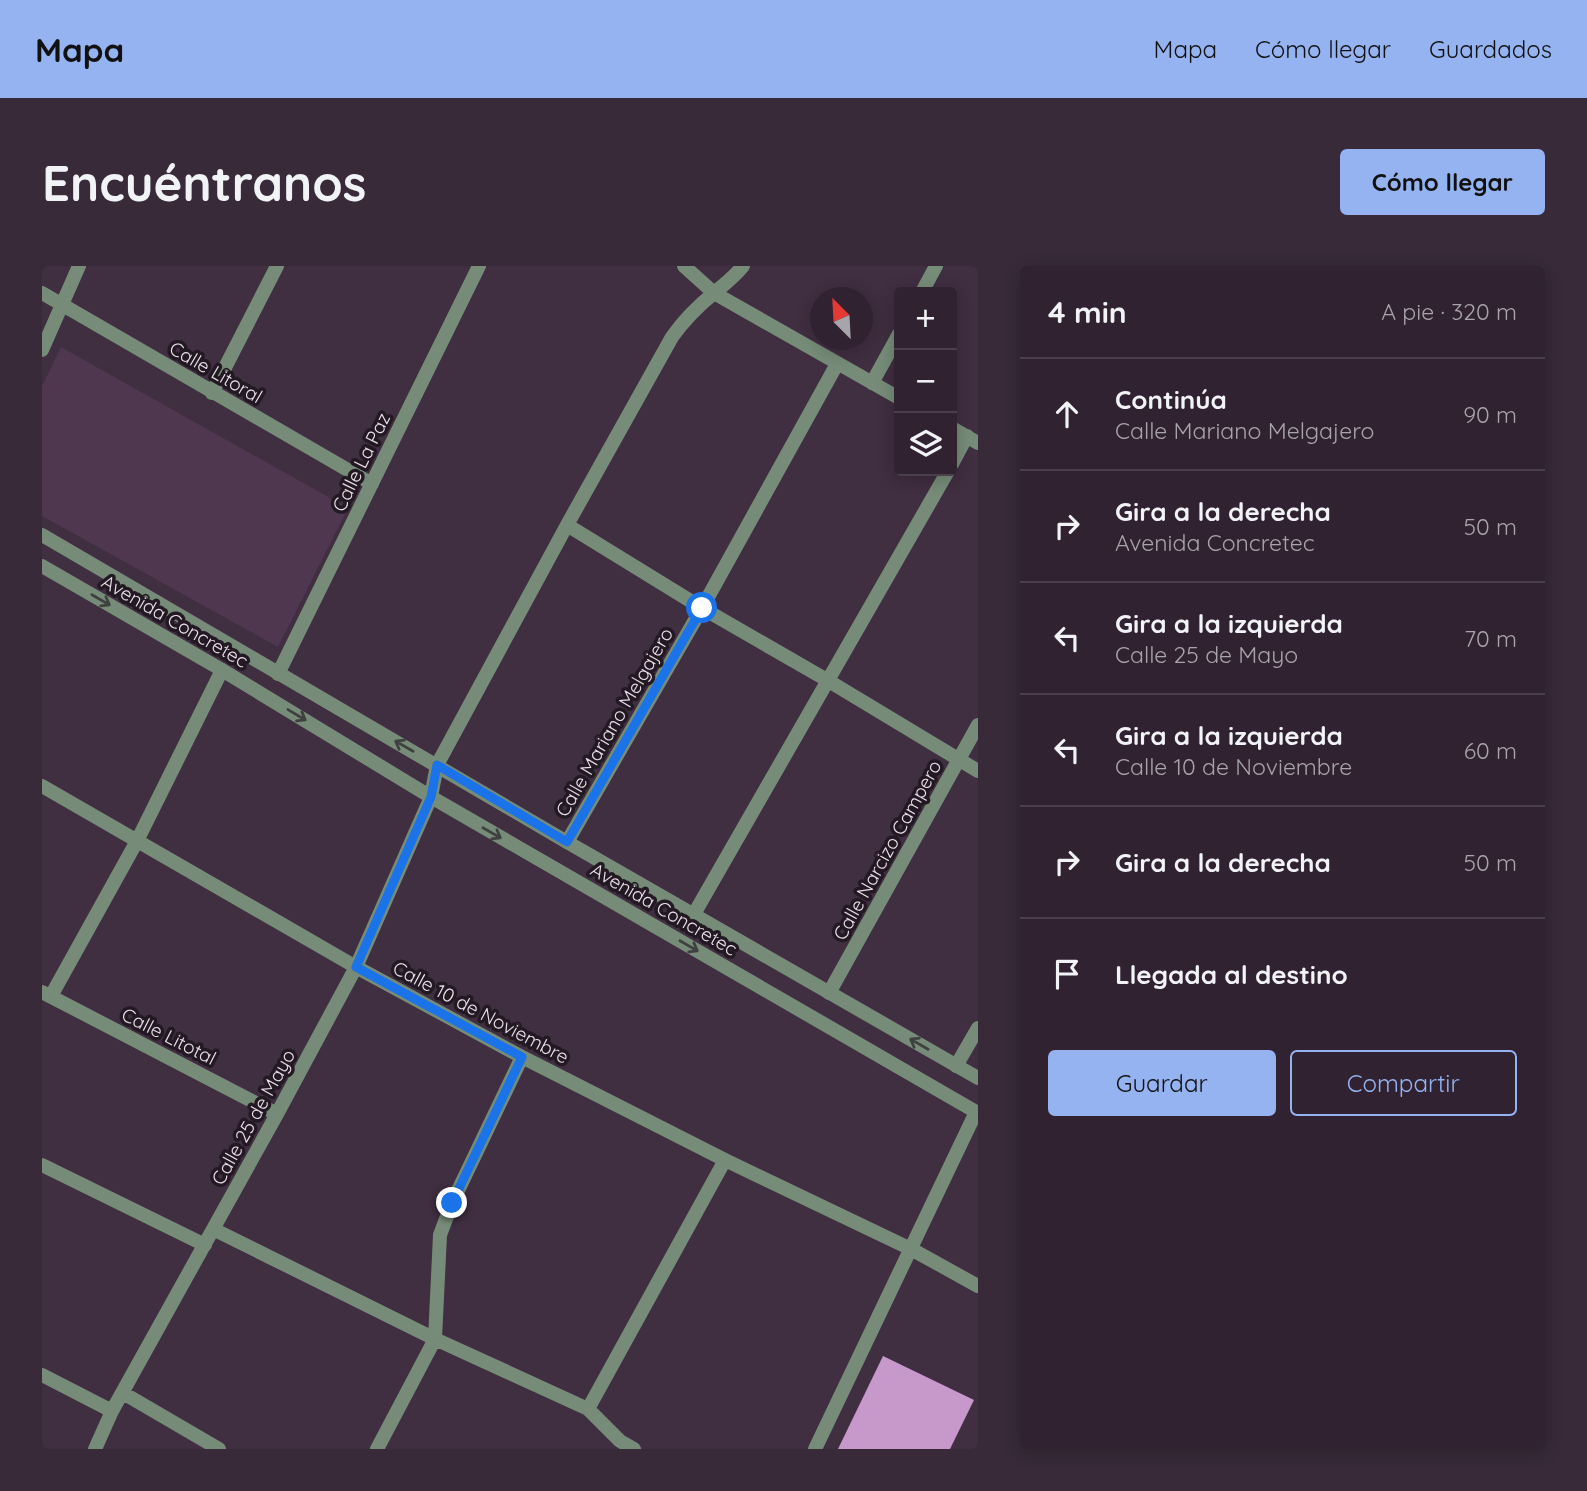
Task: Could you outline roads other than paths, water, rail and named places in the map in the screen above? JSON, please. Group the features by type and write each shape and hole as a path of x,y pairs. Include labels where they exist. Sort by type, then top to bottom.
{"street":[{"path":"42,350 79,266"},
{"path":"212,393 276,266"},
{"name":"Calle La Paz","path":"278,674 479,266"},
{"path":"684,266 714,293 894,395"},
{"name":"Calle 25 de Mayo","path":"95,1449 112,1411 356,967 431,797 437,765 568,525 672,337 684,321 743,266"},
{"path":"925,287 936,266"},
{"name":"Calle Litoral","path":"42,293 372,484"},
{"path":"872,383 894,343"},
{"name":"Calle Mariano Melgajero","path":"567,842 702,608 837,364"},
{"path":"957,431 973,440 957,458"},
{"path":"694,914 945,476"},
{"path":"568,525 702,608 978,771"},
{"name":"Avenida Concretec","path":"42,535 567,842 978,1078"},
{"name":"Avenida Concretec","path":"42,566 222,670 431,797 977,1113"},
{"path":"46,994 136,841 222,670"},
{"name":"Calle Narcizo Campero","path":"829,993 978,725"},
{"name":"Calle 10 de Noviembre","path":"42,786 356,967 522,1057 724,1160 911,1249 978,1286"},
{"name":"Calle Litotal","path":"46,994 277,1114"},
{"path":"956,1066 978,1028"},
{"path":"377,1449 435,1339 440,1235 452,1203 522,1057"},
{"path":"815,1449 977,1113"},
{"path":"588,1409 724,1160"},
{"path":"42,1165 205,1245"},
{"path":"213,1229 435,1339 588,1409 620,1441 634,1449"},
{"path":"42,1375 112,1411"},
{"path":"123,1393 219,1449"}]}
